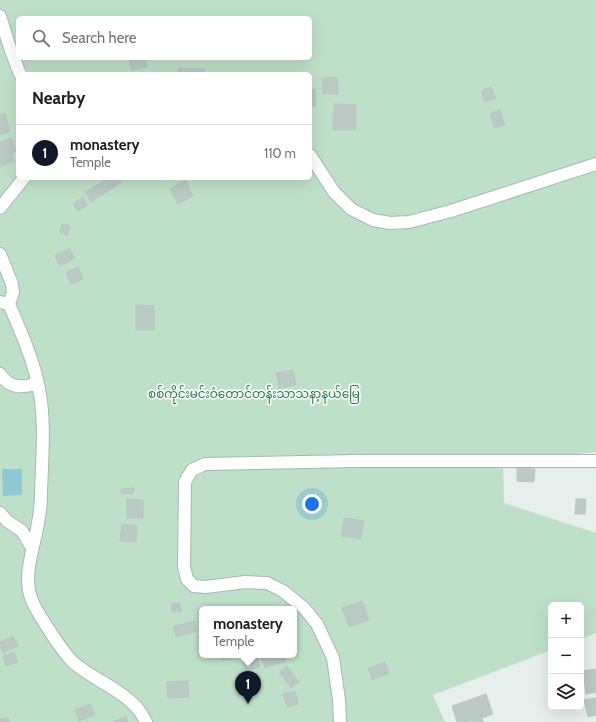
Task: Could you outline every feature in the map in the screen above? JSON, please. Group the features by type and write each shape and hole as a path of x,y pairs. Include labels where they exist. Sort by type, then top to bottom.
{"street":[{"path":"0,16 19,72"},
{"path":"312,158 334,192 351,210 373,220 390,223 409,222 451,211 596,164"},
{"path":"0,208 22,180"},
{"path":"0,254 12,284 13,292 5,303 27,347 38,384 42,407 41,494 38,524 32,548 27,585 32,602 74,663 116,690 130,701 146,722"},
{"path":"0,374 9,384 17,387 38,384"},
{"path":"340,722 339,700 333,658 317,624 304,608 283,591 267,583 245,582 206,587 194,586 187,579 184,567 185,482 192,470 205,464 348,461 596,461"},
{"path":"0,513 7,521 22,531 32,548"}],"green space":[{"name":"စစ်ကိုင်းမင်းဝံတောင်တန်းသာသနာ့နယ်မြေ","path":"0,0 596,0 596,452 503,462 504,503 596,533 596,633 584,638 584,602 548,602 548,651 433,695 445,722 0,722"}],"water":[{"path":"2,469 22,469 22,495 3,496"}],"building":[{"path":"145,60 147,67 131,70 129,61"},
{"path":"178,68 205,69 204,72 178,72"},
{"path":"337,77 338,94 323,94 323,78"},
{"path":"491,87 496,98 485,102 481,91"},
{"path":"315,89 316,106 312,106 312,90"},
{"path":"334,104 356,105 356,130 333,130"},
{"path":"500,110 505,125 495,128 490,114"},
{"path":"5,113 10,132 0,135 0,114"},
{"path":"11,138 16,151 11,154 14,161 0,167 0,142"},
{"path":"105,180 121,180 122,182 91,202 85,192"},
{"path":"185,180 193,196 178,204 170,189"},
{"path":"83,197 88,205 78,211 73,204"},
{"path":"62,224 70,226 68,235 60,233"},
{"path":"70,248 75,258 60,266 55,256"},
{"path":"78,267 83,279 71,284 66,272"},
{"path":"136,305 154,306 154,330 136,330"},
{"path":"293,370 296,385 279,388 276,373"},
{"path":"517,468 535,469 534,482 517,481"},
{"path":"134,488 134,493 121,494 121,489"},
{"path":"127,499 143,500 143,518 127,518"},
{"path":"576,499 586,499 585,514 575,514"},
{"path":"344,518 364,521 361,539 342,536"},
{"path":"122,524 137,526 136,542 120,541"},
{"path":"362,601 369,620 349,627 342,608"},
{"path":"180,603 181,612 172,612 171,604"},
{"path":"194,621 197,631 176,637 173,627"},
{"path":"13,636 18,646 3,653 0,642"},
{"path":"14,652 18,662 6,666 3,656"},
{"path":"243,658 258,658 260,667 246,671"},
{"path":"261,658 284,658 286,661 265,668"},
{"path":"385,662 389,673 372,680 368,668"},
{"path":"287,666 299,682 291,688 279,672"},
{"path":"596,669 596,692 586,694 584,671"},
{"path":"188,681 189,697 168,698 167,682"},
{"path":"295,691 298,704 287,707 283,694"},
{"path":"486,694 493,714 482,718 483,722 457,722 452,706"},
{"path":"596,698 596,715 588,717 584,700"},
{"path":"90,704 95,715 79,721 75,710"},
{"path":"126,716 128,722 113,722"},
{"path":"8,718 9,722 0,722 0,719"}],"place":[{"name":"monastery","path":"248,704"}]}
